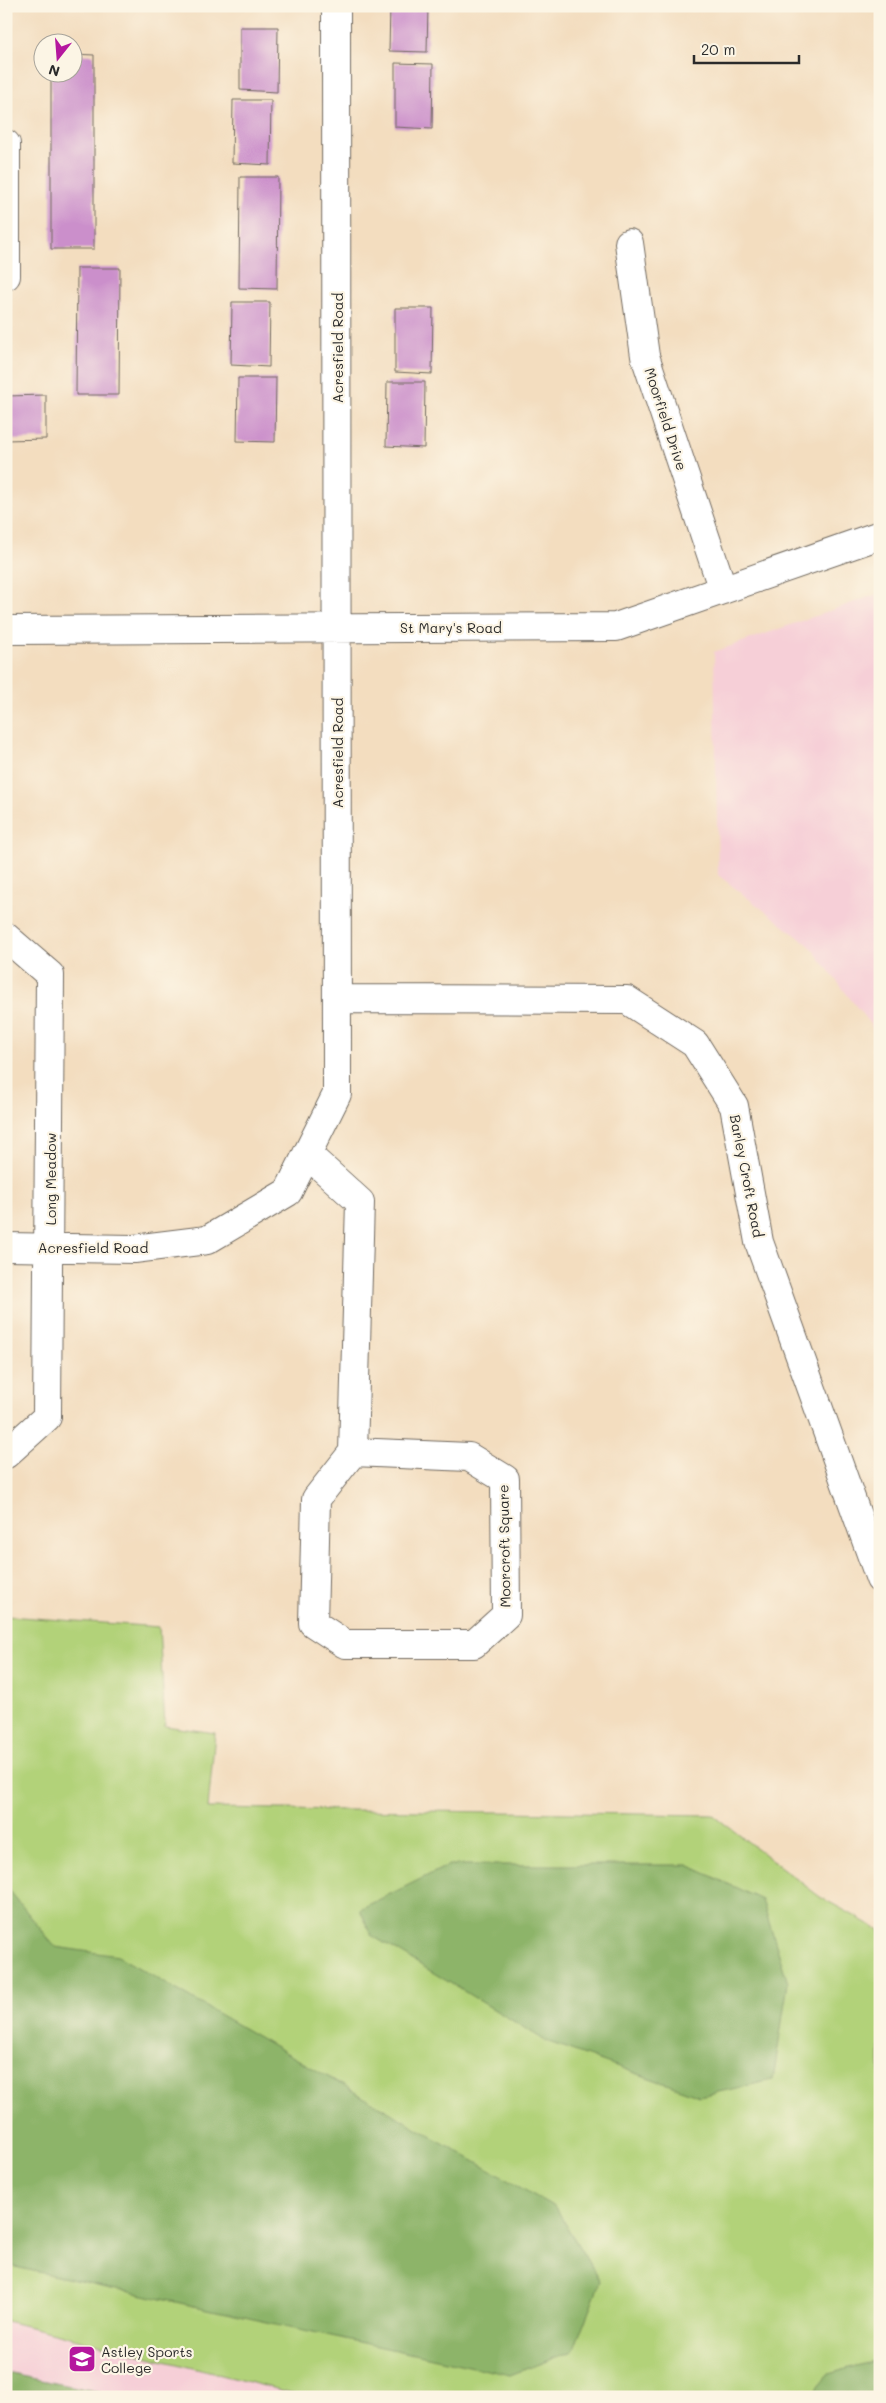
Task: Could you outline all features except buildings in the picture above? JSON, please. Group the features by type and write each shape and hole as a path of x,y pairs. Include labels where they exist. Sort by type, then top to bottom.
{"street":[{"name":"Acresfield Road","path":"6,1247 134,1249 207,1240 288,1192 337,1094 336,6"},
{"path":"6,144 6,276"},
{"name":"Moorfield Drive","path":"628,243 645,356 723,590"},
{"name":"St Mary's Road","path":"6,630 616,627 880,535"},
{"name":"Long Meadow","path":"6,936 50,975 48,1417 6,1454"},
{"name":"Barley Croft Road","path":"337,999 627,1000 695,1044 734,1106 759,1242 880,1579"},
{"path":"307,1154 360,1202 353,1452"},
{"name":"Moorcroft Square","path":"353,1452 469,1457 505,1479 506,1615 474,1644 345,1644 313,1623 316,1499 353,1452"}],"shaded area":[{"path":"880,593 880,1051 872,1027 810,946 718,875 714,652"},
{"name":"Astley Sports College","path":"6,2321 308,2397 6,2397"}],"green space":[{"path":"6,1616 159,1627 165,1726 215,1733 208,1808 713,1815 820,1897 880,1930 880,2397 308,2397 6,2321"},
{"path":"449,1865 688,1865 762,1900 788,1983 773,2080 700,2096 546,2041 371,1935 360,1909"},
{"path":"6,1886 55,1947 118,1956 556,2208 600,2282 573,2351 510,2375 6,2265"},
{"path":"880,2359 880,2397 814,2397 817,2388 829,2374"},
{"path":"6,2373 125,2397 6,2397"}],"place":[{"name":"Astley Sports College","path":"82,2359"}]}
